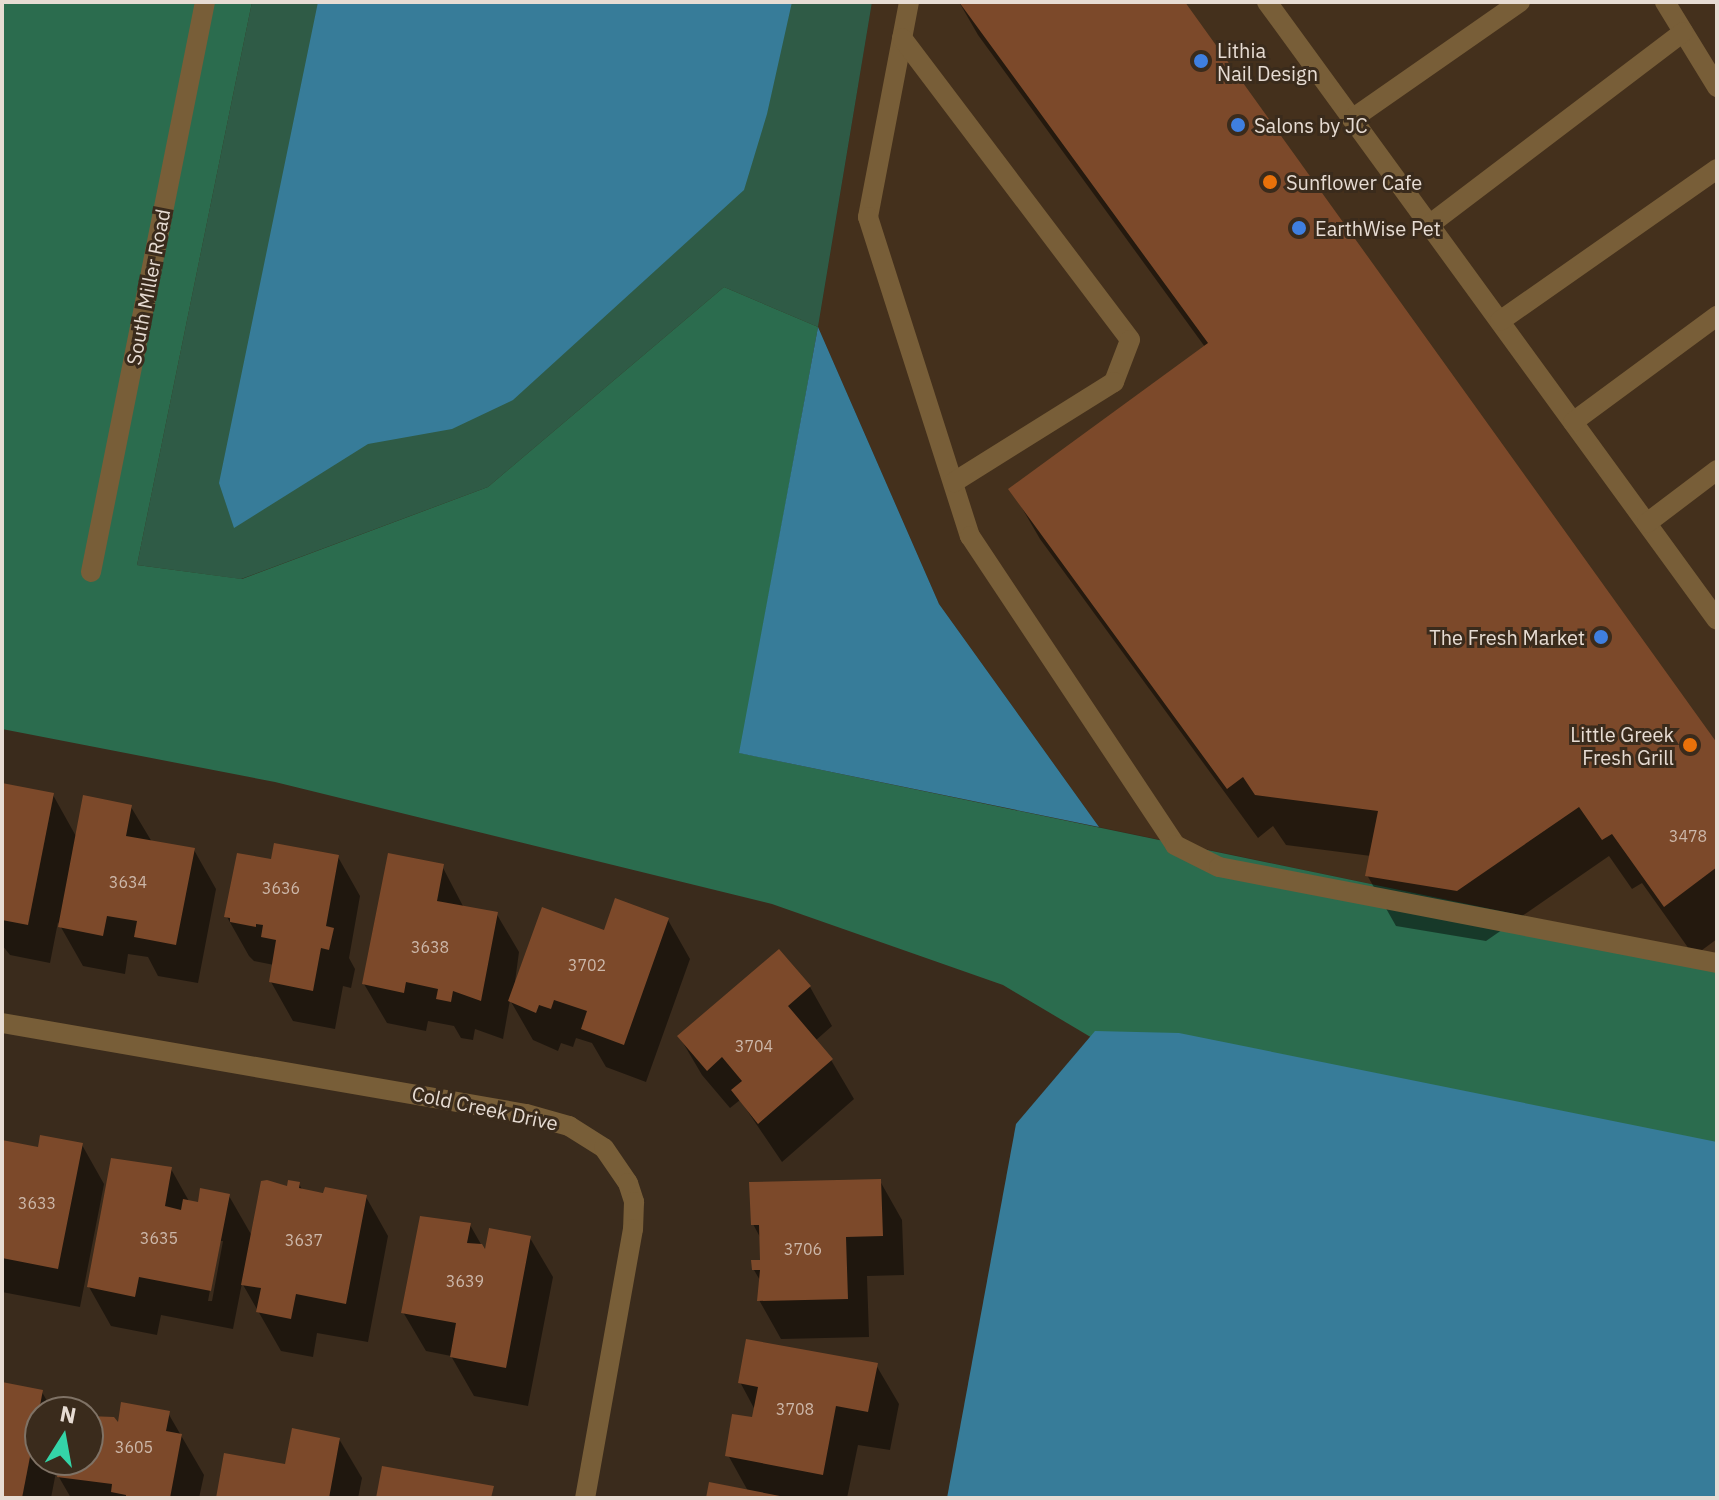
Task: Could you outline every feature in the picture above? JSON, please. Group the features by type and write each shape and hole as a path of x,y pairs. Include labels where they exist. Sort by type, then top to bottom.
{"street":[{"name":"South Miller Road","path":"91,572 205,2"},
{"path":"909,2 868,217 970,536 1175,845 1219,867 1717,963"},
{"path":"1267,2 1717,620"},
{"path":"1352,119 1520,2"},
{"path":"1665,2 1717,87"},
{"path":"1429,225 1683,32"},
{"path":"902,38 1130,340 1114,382 954,482"},
{"path":"1500,321 1717,169"},
{"path":"1573,422 1717,316"},
{"path":"1647,523 1717,470"},
{"name":"Cold Creek Drive","path":"2,1023 526,1114 569,1126 604,1148 628,1183 634,1202 633,1229 585,1498"}],"shaded area":[{"path":"872,2 1717,2 1717,956 1099,827 939,604 818,327"}],"green space":[{"path":"2,2 252,2 137,565 242,579 488,487 724,287 818,327 740,753 1717,956 1717,1172 1099,1042 1003,985 772,904 275,782 2,729"},
{"path":"252,2 872,2 818,327 724,287 488,487 241,579 137,565"}],"water":[{"path":"318,2 792,2 767,114 744,190 513,400 452,429 368,444 234,528 219,483"},
{"path":"818,327 939,604 1099,827 739,753"},
{"path":"1095,1031 1179,1033 1717,1142 1717,1498 947,1498 1016,1124"}],"building":[{"path":"959,2 1185,2 1717,743 1717,867 1664,907 1612,834 1602,840 1579,807 1457,891 1365,876 1378,811 1255,795 1243,777 1227,789 1008,489 1208,343"},
{"path":"2,783 54,793 28,925 2,920"},
{"path":"83,795 132,805 126,836 195,848 176,945 134,937 137,921 107,916 103,936 58,927"},
{"path":"274,843 339,855 326,926 334,928 329,950 321,948 313,991 269,982 276,940 261,937 263,925 256,924 256,927 230,922 230,918 224,917 237,853 271,859"},
{"path":"388,853 444,864 437,901 498,912 481,1001 453,991 451,1002 436,999 438,989 406,982 404,993 362,984"},
{"path":"615,898 669,918 624,1045 581,1029 587,1011 554,1000 551,1009 539,1005 536,1013 508,1001 542,907 604,930"},
{"path":"779,949 811,986 788,1006 833,1059 758,1124 731,1090 742,1081 722,1057 707,1071 677,1036"},
{"path":"40,1135 83,1143 58,1269 2,1258 2,1140 38,1147"},
{"path":"111,1158 172,1167 165,1206 181,1210 183,1199 198,1202 200,1188 230,1194 211,1291 139,1277 135,1297 87,1287"},
{"path":"881,1179 883,1236 846,1237 848,1299 757,1301 760,1270 752,1270 751,1260 760,1260 759,1225 751,1225 749,1182"},
{"path":"288,1180 300,1182 299,1188 323,1193 325,1187 367,1195 346,1304 296,1294 291,1319 256,1312 261,1288 241,1285 261,1181 287,1186"},
{"path":"420,1216 471,1223 467,1243 482,1244 485,1249 489,1228 531,1236 506,1368 450,1357 456,1323 401,1313"},
{"path":"746,1339 878,1363 868,1412 836,1406 823,1475 725,1456 732,1414 752,1417 758,1387 738,1383"},
{"path":"2,1382 43,1390 42,1396 24,1396 26,1476 22,1498 2,1498"},
{"path":"121,1402 170,1411 166,1431 182,1434 170,1498 126,1498 126,1495 111,1492 112,1484 57,1477 104,1476 104,1417 114,1417 118,1422"},
{"path":"292,1428 340,1438 329,1498 216,1498 224,1453 285,1464"},
{"path":"382,1466 494,1486 491,1498 376,1498"},
{"path":"709,1482 785,1497 785,1498 706,1498"}],"place":[{"name":"Lithia Nail Design","path":"1201,61"},
{"name":"Salons by JC","path":"1238,125"},
{"name":"Sunflower Cafe","path":"1270,182"},
{"name":"EarthWise Pet","path":"1299,228"},
{"name":"The Fresh Market","path":"1601,637"},
{"name":"Little Greek Fresh Grill","path":"1690,745"}]}
